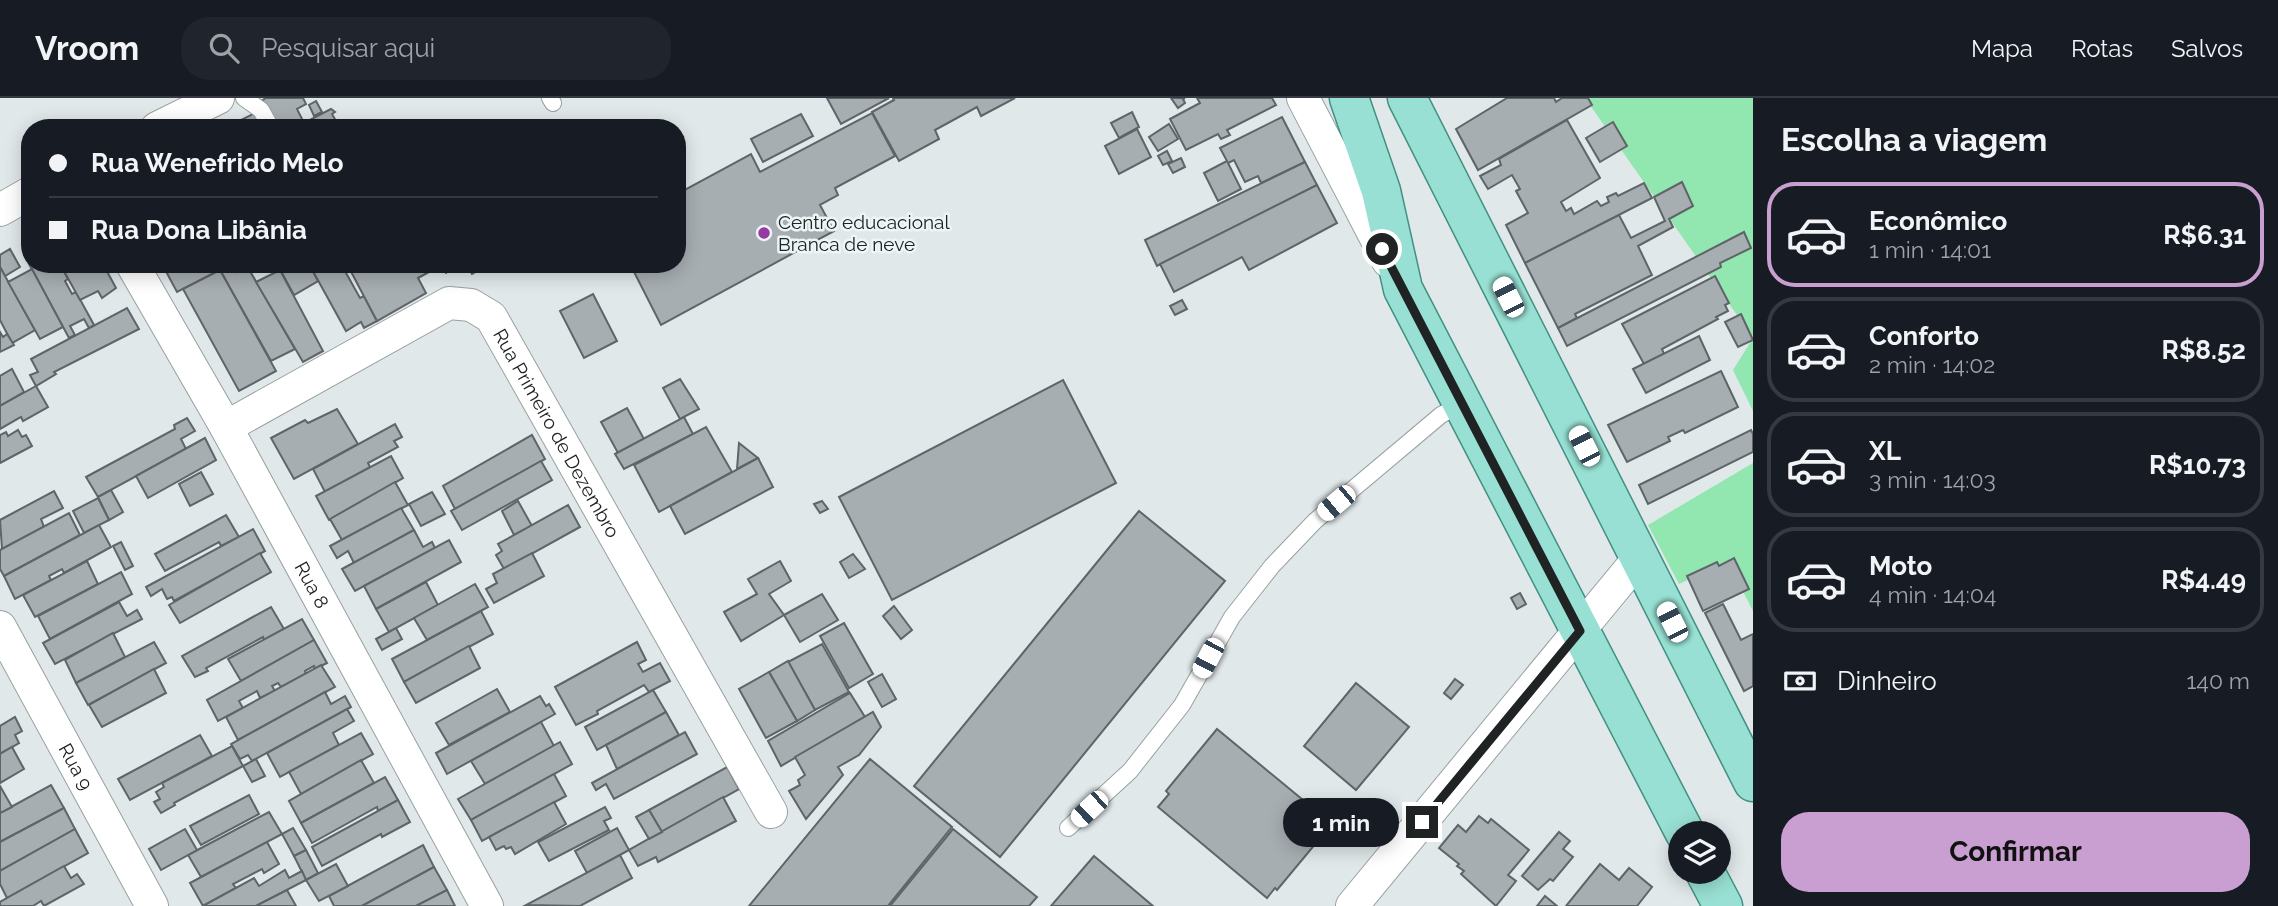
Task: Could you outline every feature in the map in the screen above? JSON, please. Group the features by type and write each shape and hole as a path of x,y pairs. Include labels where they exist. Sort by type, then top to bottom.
{"main road":[{"path":"1349,98 1381,191 1403,289 1679,821"},
{"path":"1407,98 1753,782"},
{"path":"1711,884 1723,906"}],"street":[{"path":"175,119 218,98"},
{"path":"1303,98 1403,289"},
{"path":"0,210 21,199"},
{"name":"Rua 8","path":"137,273 226,427 487,906"},
{"name":"Rua Primeiro de Dezembro","path":"226,427 449,303 471,305 491,317 771,812"},
{"path":"1352,906 1640,557"},
{"name":"Rua 9","path":"0,627 152,906"}],"lane":[{"path":"244,98 261,110 266,119"},
{"path":"1069,828 1130,771 1182,705 1232,617 1272,566 1315,521 1441,415 1461,404"}],"green space":[{"path":"1585,98 1753,98 1753,338"},
{"path":"1753,338 1753,411 1733,370"},
{"path":"1753,463 1753,611 1728,562 1679,584 1648,525"}],"building":[{"path":"266,98 303,98 306,104 297,109 302,119 270,119 261,101"},
{"path":"827,98 889,98 841,124"},
{"path":"893,98 1015,98 981,116 977,107 935,130 939,139 899,161 872,112 894,100"},
{"path":"1171,98 1185,98 1185,103 1178,108"},
{"path":"1197,98 1272,98 1276,105 1227,130 1230,135 1221,139 1218,134 1186,150 1170,119 1200,103"},
{"path":"1507,98 1554,98 1556,102 1562,98 1588,98 1592,105 1478,170 1456,129"},
{"path":"316,101 322,112 314,116 309,105"},
{"path":"331,109 335,112 332,114 335,119 312,119"},
{"path":"259,111 263,119 243,119"},
{"path":"1132,112 1139,127 1119,138 1111,123"},
{"path":"872,113 895,156 835,188 838,195 820,205 834,231 661,325 635,273 686,273 686,189 751,154 760,172"},
{"path":"801,114 813,136 763,162 751,139"},
{"path":"1282,117 1305,162 1261,183 1258,176 1245,182 1234,160 1228,163 1241,189 1218,201 1204,173 1227,161 1220,148"},
{"path":"1567,120 1600,178 1561,202 1566,211 1571,208 1574,214 1597,201 1601,206 1609,202 1607,197 1616,193 1618,196 1644,183 1652,198 1525,263 1506,225 1528,213 1516,191 1520,189 1512,175 1488,189 1480,176 1501,165 1499,159"},
{"path":"1613,122 1627,146 1600,162 1586,138"},
{"path":"1169,124 1178,139 1158,151 1149,137"},
{"path":"1137,129 1151,157 1119,174 1105,146"},
{"path":"1167,151 1172,161 1163,165 1158,156"},
{"path":"1181,158 1185,167 1173,173 1168,164"},
{"path":"1305,162 1317,185 1157,266 1145,240"},
{"path":"1682,182 1693,206 1669,219 1673,227 1638,246 1652,275 1575,314 1577,318 1558,328 1525,263 1619,215 1631,238 1665,221 1654,197"},
{"path":"1317,185 1337,223 1249,270 1242,257 1174,292 1160,264"},
{"path":"1744,232 1751,248 1720,263 1721,267 1567,346 1558,328"},
{"path":"10,249 20,267 5,276 0,267 0,255"},
{"path":"0,267 35,330 12,343 0,320"},
{"path":"25,273 34,273 63,327 40,339 8,282"},
{"path":"34,273 65,273 68,279 65,281 72,294 76,292 94,325 89,328 84,319 70,326 75,335 69,338"},
{"path":"65,273 108,273 116,288 102,298 98,291 80,300"},
{"path":"167,273 214,273 177,292"},
{"path":"214,273 222,273 276,371 239,391 183,289"},
{"path":"222,273 251,273 295,349 271,361"},
{"path":"274,273 282,273 323,351 303,362 256,282"},
{"path":"282,273 314,273 318,281 294,295"},
{"path":"314,273 346,273 360,298 364,296 377,321 364,328 361,322 346,331"},
{"path":"352,273 427,273 418,278 426,293 377,321"},
{"path":"1715,276 1729,303 1725,305 1728,311 1662,349 1664,354 1644,364 1622,324"},
{"path":"593,294 617,341 584,358 560,311"},
{"path":"1182,300 1187,309 1175,315 1170,306"},
{"path":"127,308 139,329 54,372 56,374 36,386 30,375 38,372 31,359"},
{"path":"1741,314 1753,340 1738,347 1725,322"},
{"path":"0,332 3,337 7,334 14,345 0,352"},
{"path":"1699,336 1710,360 1646,393 1633,369"},
{"path":"12,369 24,392 0,406 0,376"},
{"path":"1721,371 1738,407 1685,433 1683,430 1668,437 1670,441 1627,462 1608,425"},
{"path":"680,379 699,409 680,419 663,388"},
{"path":"1063,380 1116,483 892,600 839,497"},
{"path":"36,386 48,407 23,421 21,417 0,429 0,406"},
{"path":"627,408 644,439 618,453 601,422"},
{"path":"337,409 358,444 294,479 271,438 305,420 308,423"},
{"path":"684,417 693,434 624,469 615,454"},
{"path":"187,418 195,431 181,439 186,449 98,497 86,477 175,429 174,425"},
{"path":"395,424 402,437 394,441 398,447 368,463 370,467 325,492 313,469"},
{"path":"706,427 732,472 659,512 634,465"},
{"path":"18,430 22,437 26,435 32,446 0,463 0,435 6,432 8,436"},
{"path":"1751,430 1753,452 1648,504 1639,485"},
{"path":"532,435 545,459 455,509 443,486"},
{"path":"205,438 216,460 148,498 136,476"},
{"path":"739,443 758,458 737,469"},
{"path":"391,456 403,478 329,520 316,496"},
{"path":"758,458 773,487 685,534 670,506"},
{"path":"541,461 552,480 462,530 451,511"},
{"path":"201,472 213,494 190,506 179,484"},
{"path":"395,482 408,505 342,540 330,519"},
{"path":"111,490 123,512 109,520 98,497"},
{"path":"54,491 63,508 41,519 44,527 2,549 0,520"},
{"path":"432,492 445,514 421,526 409,504"},
{"path":"98,498 109,520 84,533 73,511"},
{"path":"518,501 532,526 514,535 502,511"},
{"path":"822,501 828,509 820,513 814,504"},
{"path":"568,505 580,527 504,569 496,555 502,551 498,544"},
{"path":"401,508 414,530 354,563 348,551 337,558 330,546"},
{"path":"1139,511 1225,581 1000,857 914,786"},
{"path":"69,513 80,535 4,576 0,569 0,550"},
{"path":"226,515 239,537 221,546 219,542 165,571 155,554"},
{"path":"99,525 111,547 64,573 62,569 49,576 51,580 15,599 4,576"},
{"path":"253,529 265,551 174,601 172,597 167,599 162,589 151,596 146,587"},
{"path":"414,530 423,547 432,542 435,548 355,591 342,569"},
{"path":"449,540 461,562 376,609 364,586"},
{"path":"121,542 133,566 125,570 113,546"},
{"path":"260,553 271,572 180,623 169,605"},
{"path":"532,553 544,576 494,603 486,589 497,583 493,574"},
{"path":"853,554 865,569 849,578 840,562"},
{"path":"1734,558 1749,589 1703,611 1687,576 1717,562 1719,566"},
{"path":"87,561 98,584 35,617 23,595"},
{"path":"780,561 791,581 769,594 784,615 741,641 724,612 757,594 748,579"},
{"path":"121,572 132,594 50,639 38,616"},
{"path":"426,582 438,605 389,632 376,609"},
{"path":"475,584 488,607 427,640 414,618"},
{"path":"1520,593 1526,604 1517,609 1511,598"},
{"path":"822,594 838,620 800,642 784,615"},
{"path":"119,602 127,616 137,610 142,619 55,664 43,643"},
{"path":"1723,604 1741,640 1753,634 1753,686 1744,691 1705,613"},
{"path":"894,606 912,630 901,639 883,616"},
{"path":"271,607 284,629 264,640 263,637 206,668 208,671 195,677 182,656"},
{"path":"481,611 493,634 404,682 392,659"},
{"path":"302,619 314,640 241,681 228,659"},
{"path":"844,623 873,674 849,688 820,636"},
{"path":"396,628 402,639 382,650 376,639"},
{"path":"113,633 125,657 76,683 65,660"},
{"path":"314,640 327,663 315,669 314,666 305,671 306,674 281,687 278,683 272,686 275,691 260,698 257,691 239,701 243,708 218,721 207,700"},
{"path":"154,642 166,663 88,705 76,683"},
{"path":"637,642 646,660 638,664 643,672 660,663 670,681 649,692 644,685 576,725 555,687"},
{"path":"822,644 849,692 815,710 788,662"},
{"path":"469,646 480,668 416,703 404,682"},
{"path":"788,661 815,710 797,721 769,672"},
{"path":"321,665 335,687 238,740 226,717"},
{"path":"154,669 166,693 102,727 89,705"},
{"path":"769,672 797,721 766,738 739,689"},
{"path":"882,674 896,699 882,707 868,682"},
{"path":"1455,679 1463,685 1451,699 1444,693"},
{"path":"1356,683 1409,727 1356,790 1304,746"},
{"path":"497,689 510,712 449,745 436,723"},
{"path":"653,690 666,712 597,750 585,727"},
{"path":"325,692 331,704 345,696 351,707 252,761 248,755 240,759 231,744"},
{"path":"850,693 865,717 781,766 768,741"},
{"path":"540,696 555,714 447,774 436,753"},
{"path":"347,709 354,721 333,733 339,745 280,777 267,753"},
{"path":"666,712 679,735 617,769 606,745"},
{"path":"873,712 881,727 859,755 838,767 843,775 806,819 789,791 800,785 798,780 805,775 795,757"},
{"path":"15,717 22,731 15,735 19,743 0,754 0,726"},
{"path":"541,722 554,746 485,784 471,761"},
{"path":"1217,729 1332,824 1277,890 1275,888 1267,898 1158,807 1169,794 1166,791"},
{"path":"685,732 697,754 614,799 606,784 596,790 592,783"},
{"path":"361,733 373,754 301,794 289,772"},
{"path":"200,735 212,756 130,800 118,779"},
{"path":"560,742 572,764 471,820 458,799"},
{"path":"232,746 243,766 174,803 175,805 161,813 154,802 160,799 156,792 164,787 162,783"},
{"path":"12,747 24,769 0,783 0,754"},
{"path":"256,759 265,776 252,782 243,766"},
{"path":"870,759 952,827 888,906 749,906"},
{"path":"361,760 374,783 301,823 289,801"},
{"path":"727,767 739,789 662,832 649,810"},
{"path":"554,774 566,796 482,841 471,820"},
{"path":"385,777 398,800 378,811 377,807 312,843 301,823"},
{"path":"51,785 64,808 0,842 0,813"},
{"path":"0,786 12,807 0,813"},
{"path":"249,795 259,814 201,845 190,826"},
{"path":"723,797 736,821 658,862 656,857 638,866 629,850"},
{"path":"398,800 410,822 382,837 381,834 322,866 312,847"},
{"path":"554,802 566,824 515,854 511,847 506,849 504,846 496,850 489,837"},
{"path":"605,807 611,818 604,821 609,830 549,861 538,842"},
{"path":"64,808 75,829 0,871 0,842"},
{"path":"649,810 662,832 649,839 636,817"},
{"path":"269,812 282,834 201,877 188,855"},
{"path":"1479,816 1488,823 1491,819 1529,850 1508,875 1516,881 1496,906 1461,874 1464,871 1457,866 1459,864 1439,848 1458,825 1466,832"},
{"path":"293,828 306,850 294,856 282,834"},
{"path":"617,828 629,850 587,873 575,851"},
{"path":"75,829 88,853 7,898 0,884 0,871"},
{"path":"185,829 197,850 161,870 149,849"},
{"path":"953,829 1037,897 1029,906 890,906"},
{"path":"1559,832 1570,841 1563,849 1573,857 1553,881 1550,879 1538,890 1522,876"},
{"path":"267,842 279,864 264,873 262,869 233,884 236,888 203,906 190,883"},
{"path":"423,845 434,867 362,906 334,906 329,896"},
{"path":"306,850 318,873 306,880 294,856"},
{"path":"620,855 632,878 580,906 526,905"},
{"path":"1094,856 1153,906 1051,906"},
{"path":"336,864 348,886 319,901 306,880"},
{"path":"1600,864 1619,880 1629,868 1652,887 1637,906 1566,906"},
{"path":"64,866 71,878 77,874 84,884 44,906 41,901 33,906 0,906 0,902"},
{"path":"434,867 447,890 416,906 362,906"},
{"path":"285,870 289,878 302,871 306,880 256,906 203,906 254,878 259,886"},
{"path":"287,890 296,906 256,906"},
{"path":"447,890 455,906 416,906"},
{"path":"1545,896 1557,906 1537,906"}],"place":[{"name":"Centro educacional Branca de neve","path":"764,233"}],"route":[{"path":"1382,249 1580,631 1422,822"}]}
